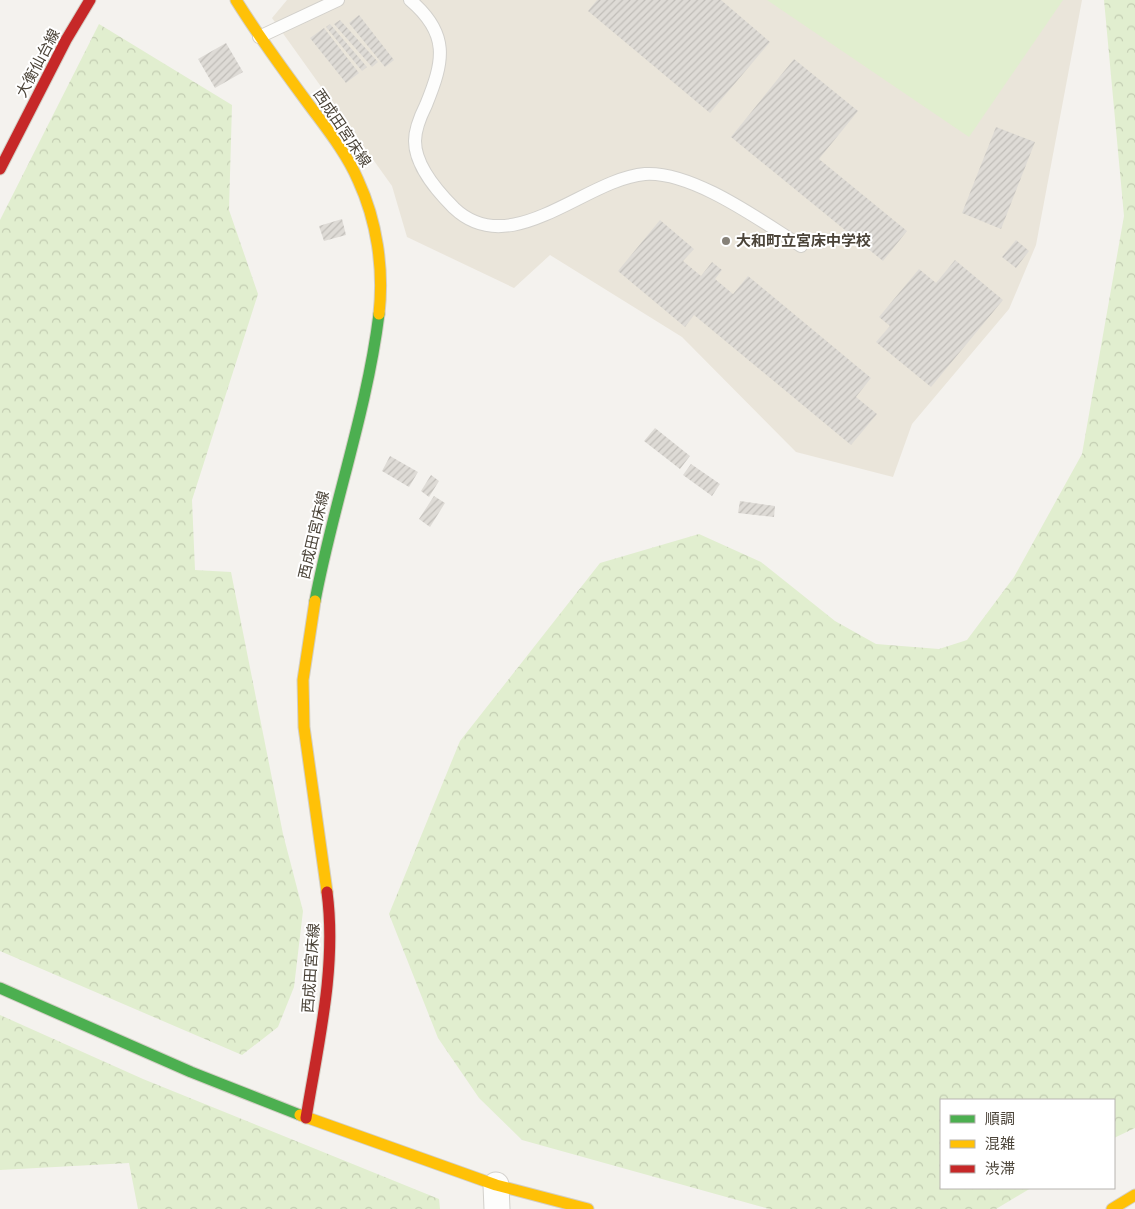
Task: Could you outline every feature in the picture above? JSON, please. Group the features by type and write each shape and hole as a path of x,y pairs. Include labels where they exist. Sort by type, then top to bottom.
{"main road":[{"name":"大衡仙台線","path":"0,168 66,40 90,0"},
{"name":"西成田宮床線","path":"236,0 259,37 328,130 358,179 376,232 382,294 374,351 325,547 308,636 303,680 304,727 330,924 324,1003 306,1118"},
{"path":"0,988 191,1072 306,1118 496,1185 588,1209"},
{"path":"1112,1209 1135,1196"}],"street":[{"path":"496,1185 497,1209"}],"lane":[{"path":"259,37 338,0"},
{"path":"410,0 424,11 436,32 442,56 415,140 418,161 455,208 477,222 498,227 522,223 626,178 652,175 666,176 691,184 717,196 801,246"}],"shaded area":[{"name":"大和町立宮床中学校","path":"287,0 1082,0 1036,245 1009,309 912,424 893,477 796,452 682,337 550,255 514,288 407,237 392,186 272,18"}],"green space":[{"path":"767,0 1063,0 969,137"},
{"path":"1104,0 1135,0 1135,1128 1115,1138 1115,1099 940,1099 940,1189 1029,1189 996,1209 769,1209 522,1140 479,1098 438,1038 389,914 460,741 600,563 699,534 761,562 835,621 876,644 939,649 967,640 1014,577 1082,454 1124,216"},
{"path":"99,24 232,105 229,210 258,294 192,500 195,570 231,572 283,834 303,911 294,987 278,1027 242,1055 0,951 0,220"},
{"path":"0,1015 143,1079 439,1199 440,1209 138,1209 129,1163 0,1170"}],"building":[{"path":"597,0 721,0 770,42 710,113 588,11"},
{"path":"359,15 394,60 385,67 349,23"},
{"path":"340,20 378,62 372,67 334,24"},
{"path":"330,24 367,67 362,71 326,27"},
{"path":"324,28 359,73 346,83 310,38"},
{"path":"226,43 243,72 215,88 198,59"},
{"path":"794,59 858,111 819,159 907,231 883,261 731,137"},
{"path":"996,127 1035,142 1001,229 962,213"},
{"path":"342,219 346,235 324,241 319,226"},
{"path":"660,220 694,249 683,261 701,276 712,262 722,270 715,279 733,294 748,276 871,378 856,397 877,414 851,445 694,315 685,327 618,271"},
{"path":"1016,240 1029,251 1016,268 1002,257"},
{"path":"955,260 1003,300 931,387 876,342 890,326 879,317 919,269 936,283"},
{"path":"655,428 690,456 680,469 644,441"},
{"path":"390,456 418,472 409,487 382,471"},
{"path":"691,464 720,484 712,496 683,475"},
{"path":"431,475 439,481 429,497 421,491"},
{"path":"434,496 445,503 430,527 419,519"},
{"path":"740,501 775,506 774,517 738,513"}],"traffic: fast":[{"path":"315,601 322,565 358,422 374,350 379,314"},
{"path":"0,988 191,1072 300,1115"}],"traffic: slow":[{"path":"236,0 272,54 336,142 358,180 370,212 378,246 380,263 379,314"},
{"path":"315,601 303,680 304,727 327,892"},
{"path":"300,1115 496,1185 588,1209"},
{"path":"1112,1209 1135,1195"}],"traffic: jam":[{"path":"0,169 66,40 90,0"},
{"path":"306,1118 321,1034 328,977 330,949 327,892"}],"place":[{"name":"大和町立宮床中学校","path":"726,241"}]}
